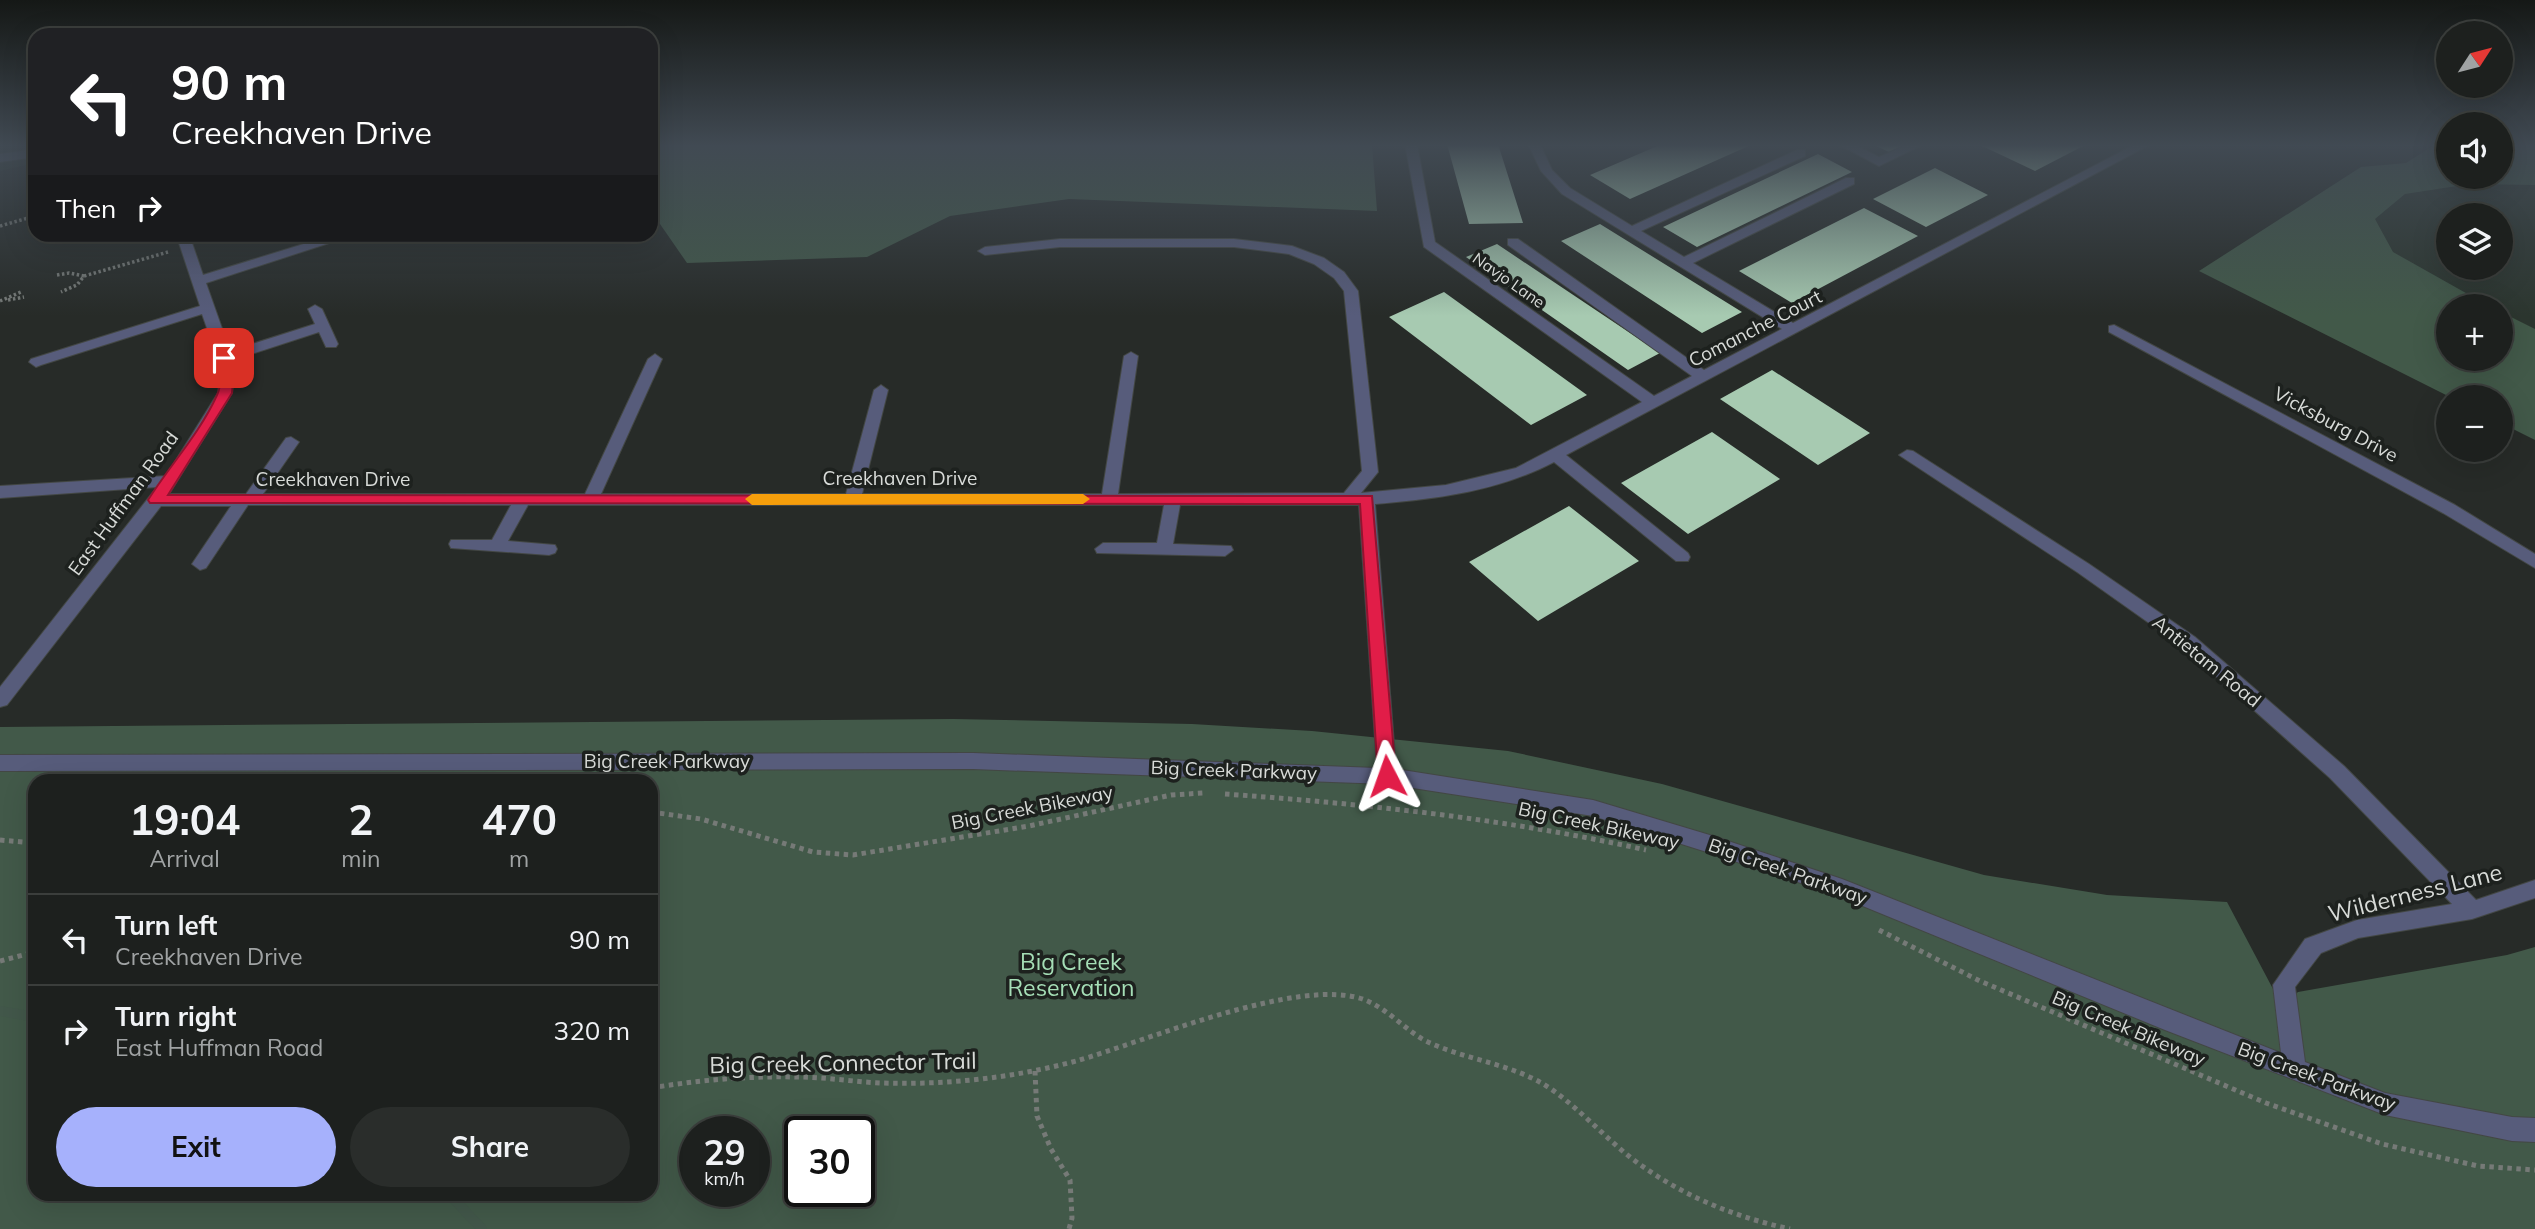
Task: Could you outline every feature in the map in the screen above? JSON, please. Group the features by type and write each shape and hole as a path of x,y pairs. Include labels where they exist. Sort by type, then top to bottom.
{"street":[{"name":"Navjo Lane","path":"1421,201 1429,244 1653,403"},
{"path":"1583,201 1794,330"},
{"path":"1631,231 1696,201"},
{"path":"1684,262 1808,201"},
{"name":"Comanche Court","path":"1367,499 1440,493 1487,484 1522,472 1794,330 2031,201"},
{"name":"East Huffman Road","path":"0,700 171,481 225,393 228,368 185,242"},
{"path":"198,281 325,242"},
{"path":"1513,242 1702,376"},
{"path":"985,251 1060,243 1234,243 1292,250 1319,261 1339,275 1350,291 1370,472 1348,499"},
{"path":"36,362 207,308"},
{"path":"315,309 331,344"},
{"path":"224,358 323,326"},
{"name":"Vicksburg Drive","path":"2114,328 2449,509 2535,562"},
{"path":"1109,499 1131,356"},
{"path":"591,499 655,359"},
{"path":"853,499 881,390"},
{"path":"200,564 291,442"},
{"path":"1556,455 1682,557"},
{"name":"Antietam Road","path":"1907,455 2082,568 2189,642 2337,772 2472,910"},
{"path":"0,492 171,481"},
{"path":"497,546 523,499"},
{"path":"1164,550 1173,499"},
{"path":"1367,499 1387,776"},
{"name":"Creekhaven Drive","path":"155,500 1367,499"},
{"path":"457,544 550,549"},
{"path":"1103,549 1225,550"},
{"name":"Big Creek Parkway","path":"0,763 973,761 1387,776 1593,808 1835,885 2173,1023 2385,1104 2512,1129 2535,1129"},
{"name":"Wilderness Lane","path":"2294,1067 2284,985 2313,946 2357,929 2472,910 2535,889"}],"path":[{"path":"0,226 28,219"},
{"path":"61,292 77,285 84,276 178,242"},
{"path":"57,275 69,272 84,276"},
{"path":"1,300 21,292"},
{"path":"1,300 24,297"},
{"name":"Big Creek Bikeway","path":"658,813 701,819 813,852 853,855 1029,827 1171,794 1209,793"},
{"name":"Big Creek Bikeway","path":"1222,794 1426,811 1524,824 1660,853"},
{"path":"0,839 28,842"},
{"name":"Big Creek Bikeway","path":"1869,926 1980,981 2266,1104 2382,1144 2478,1166 2535,1170"},
{"path":"0,961 28,954"},
{"name":"Big Creek Connector Trail","path":"658,1088 814,1077 890,1083 945,1081 1035,1071 1249,1008 1299,996 1332,992 1364,1000 1429,1043 1534,1078 1574,1107 1639,1163 1696,1197 1766,1224 1790,1229"},
{"path":"1035,1071 1038,1116 1051,1149 1070,1180 1072,1218 1069,1229"}],"shaded area":[{"path":"2396,201 2535,201 2535,395 2512,371 2513,294 2436,294 2436,303 2306,276"}],"green space":[{"path":"658,201 1053,201 950,216 867,257 687,263 658,221"},
{"path":"1129,201 1376,201 1377,211"},
{"path":"2307,201 2396,201 2375,219 2393,252 2436,276 2436,280 2443,280 2468,294 2436,294 2436,371 2513,371 2513,318 2535,329 2535,440 2513,429 2513,385 2436,385 2436,390 2199,271"},
{"name":"Big Creek Reservation","path":"953,719 1192,724 1312,731 1508,751 1662,784 1984,875 2107,895 2227,902 2282,1006 2298,992 2507,955 2535,947 2535,1229 0,1229 0,727"}],"building":[{"path":"1463,201 1516,201 1523,223 1469,224"},
{"path":"1717,201 1791,201 1697,247 1663,227"},
{"path":"1877,201 1976,201 1926,227"},
{"path":"1864,208 1918,236 1792,303 1739,271"},
{"path":"1600,224 1742,312 1702,333 1561,241"},
{"path":"1497,244 1660,353 1628,370 1466,257"},
{"path":"1444,292 1587,395 1531,425 1389,317"},
{"path":"1772,370 1870,433 1818,465 1720,399"},
{"path":"1712,432 1780,479 1688,534 1621,483"},
{"path":"1569,506 1639,561 1538,621 1469,562"}],"waterway":[{"path":"0,1011 28,1016"},
{"path":"456,1201 482,1229"}],"slow traffic":[{"path":"752,499 1083,499"}],"route":[{"path":"224,358 228,368 225,393 171,481 155,500 1367,499 1387,776"}]}
